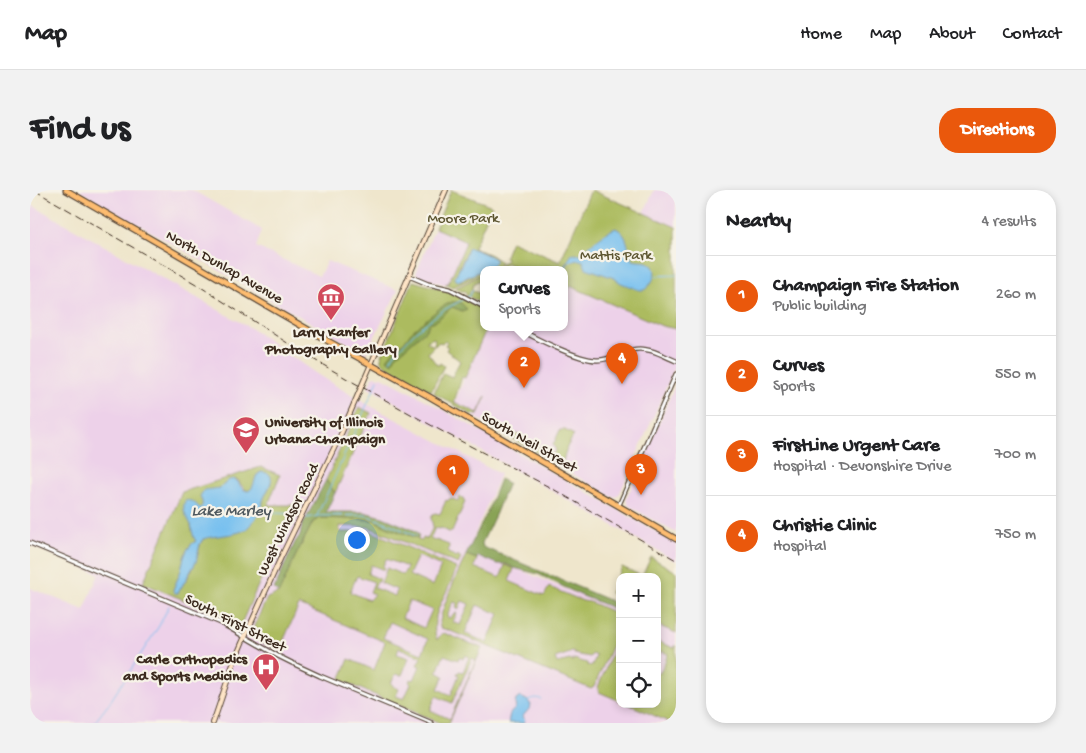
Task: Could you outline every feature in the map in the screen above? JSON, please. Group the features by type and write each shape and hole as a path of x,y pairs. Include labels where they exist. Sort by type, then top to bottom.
{"main road":[{"name":"North Dunlap Avenue","path":"66,190 371,365"},
{"name":"West Windsor Road","path":"213,723 232,667 245,637 282,555 341,434 446,190"},
{"name":"South Neil Street","path":"371,365 676,539"}],"street":[{"path":"409,276 450,290 480,305"},
{"path":"522,331 586,359 602,360 631,350 640,349 650,350 676,361"},
{"path":"618,506 676,374"},
{"name":"South First Street","path":"30,543 229,627 278,656 320,676 432,723"}],"shaded area":[{"path":"78,190 192,190 262,230 256,247 319,276 327,261 398,290 366,354"},
{"path":"654,190 676,190 676,227 644,213"},
{"name":"University of Illinois Urbana-Champaign","path":"30,204 254,330 318,375 363,402 500,474 469,548 586,598 616,609 616,708 661,708 661,627 676,633 676,723 30,723 30,588 84,610 99,574 30,545"},
{"path":"435,228 466,241 448,285 427,280 416,273"},
{"path":"568,286 662,326 676,329 676,365 620,493 616,497 612,497 454,405 463,382 463,377 483,331 568,331"},
{"path":"373,377 382,377 433,404 676,543 676,561 368,387"},
{"path":"676,383 676,533 629,506 626,500"}],"green space":[{"name":"Moore Park","path":"451,190 492,206 473,246 501,262 498,266 492,266 488,255 477,249 468,249 458,270 461,281 480,272 480,275 453,287 446,284 448,284 466,242 435,228"},
{"name":"Mattis Park","path":"591,190 676,227 676,329 662,326 570,286 568,290 568,266 513,266 507,263 500,266 507,260 504,258 511,241 560,262"},
{"path":"480,276 480,280 474,283 469,293 471,294 473,291 480,294 480,303 466,295 465,291 456,288"},
{"path":"413,281 451,292 480,308 480,331 485,331 465,378 462,377 454,402 478,413 486,396 478,414 472,415 434,393 443,373 452,377 460,361 446,350 448,347 445,345 447,342 445,340 435,346 434,338 427,341 434,346 428,353 437,365 440,363 444,366 431,391 385,365 381,358"},
{"path":"451,302 460,302 467,309 462,311 452,307 435,322 430,322 427,329 395,357 393,363 387,359 411,332 440,308"},
{"path":"359,407 371,413 335,493 326,480"},
{"path":"560,430 565,430 574,435 567,447 563,461 558,465 503,433 504,431 513,436 516,434 522,435 523,440 532,446 534,445 553,454 556,450 553,445"},
{"path":"261,467 280,475 268,505 294,505 241,624 143,583 182,492","holes":["261,472 266,473 271,484 262,501 263,507 259,514 244,530 203,539 189,575 178,592 173,590 186,554 190,546 196,541 191,526 203,503 215,489 220,488 229,480 238,480 245,489 249,490 253,487 258,474"]},
{"path":"500,479 508,483 482,543 483,547 611,601 616,606 613,608 580,595 538,574 506,564 497,564 478,556 477,559 466,555 487,512"},
{"path":"326,480 335,493 326,512 364,512 383,517 416,531 419,535 418,538 391,529 373,520 320,518 313,522 279,593 274,589 300,535 302,526"},
{"path":"460,497 465,502 452,532 435,528 430,539 449,545 448,553 457,557 458,555 461,558 458,564 368,527 339,526 340,532 363,532 364,529 368,530 456,568 437,612 435,631 437,640 444,633 482,648 449,723 440,723 340,680 349,659 374,670 385,642 299,605 279,651 262,643 253,636 254,626 267,598 279,593 313,522 320,518 373,520 422,541 423,538 427,539 433,527 431,518 433,514 440,514 446,500 448,501 450,498 458,501","holes":["418,556 441,566 433,586 409,575","386,559 407,567 403,575 387,568 381,583 397,590 395,596 374,588 380,579 368,574 371,565 384,570 383,566","357,576 374,582 370,592 374,594 369,600 350,592","409,601 432,610 424,628 402,618","390,622 428,639 422,654 383,638","399,648 421,657 417,665 420,666 414,680 411,679 409,682 411,684 404,699 396,696 399,689 391,683 396,674 402,675 409,658 397,654","444,655 458,660 459,657 463,659 465,655 469,657 463,672 459,671 457,674 459,675 451,695 438,689 444,676 437,672","472,658 476,660 450,719 430,710 436,696 452,703"]},
{"path":"466,555 477,559 474,567 500,578 505,565 514,569 509,581 544,596 549,587 616,613 616,636 594,687 591,689 440,628 445,603","holes":["462,601 469,604 460,625 453,622 457,613 453,614 451,618 447,617 453,602 457,603 456,607 458,610","477,605 499,614 487,643 465,633","571,652 590,657 592,654 596,656 592,666 574,659 574,661 557,663 555,658"]},
{"path":"651,557 676,572 676,633 661,627 661,573 643,573"},
{"path":"622,567 635,573 619,573"},
{"path":"616,580 616,596 610,593"},
{"path":"661,643 674,648 676,645 676,723 671,723 637,708 661,708 661,671 668,654 661,651"},
{"path":"616,644 616,699 599,692 598,687"}],"water":[{"path":"616,228 620,231 626,238 633,260 647,262 653,266 654,277 650,285 644,290 639,290 586,268 583,261 569,262 567,266 564,266 572,254 584,253 589,246"},
{"path":"470,248 495,259 495,262 492,266 480,266 480,271 458,281 455,279 455,276"},
{"name":"Lake Marley","path":"261,472 270,475 271,482 263,499 262,509 259,514 245,530 203,539 196,562 178,593 175,593 173,590 186,554 190,546 196,541 184,511 185,501 192,501 200,508 202,501 200,496 204,490 220,488 229,480 234,479 242,488 249,491 257,475"},
{"path":"520,697 531,705 523,716 525,721 524,723 508,723 516,700"}],"waterway":[{"path":"654,276 676,275"},
{"path":"389,363 394,354 417,330 442,311 469,296 473,290"},
{"path":"306,518 317,516 378,380"},
{"path":"261,512 292,514"},
{"path":"317,516 365,515 416,536"},
{"path":"94,723 108,705 159,626 169,606"},
{"path":"528,701 533,698 541,699"}],"railway":[{"path":"34,190 196,284 306,355 351,381 553,489 676,560"}],"place":[{"name":"Larry Kanfer Photography Gallery","path":"331,321"},
{"name":"Christie Clinic","path":"622,384"},
{"name":"Curves","path":"524,388"},
{"name":"University of Illinois Urbana-Champaign","path":"246,454"},
{"name":"FirstLine Urgent Care","path":"641,495"},
{"name":"Champaign Fire Station","path":"453,496"},
{"name":"Carle Orthopedics and Sports Medicine","path":"266,691"}]}
